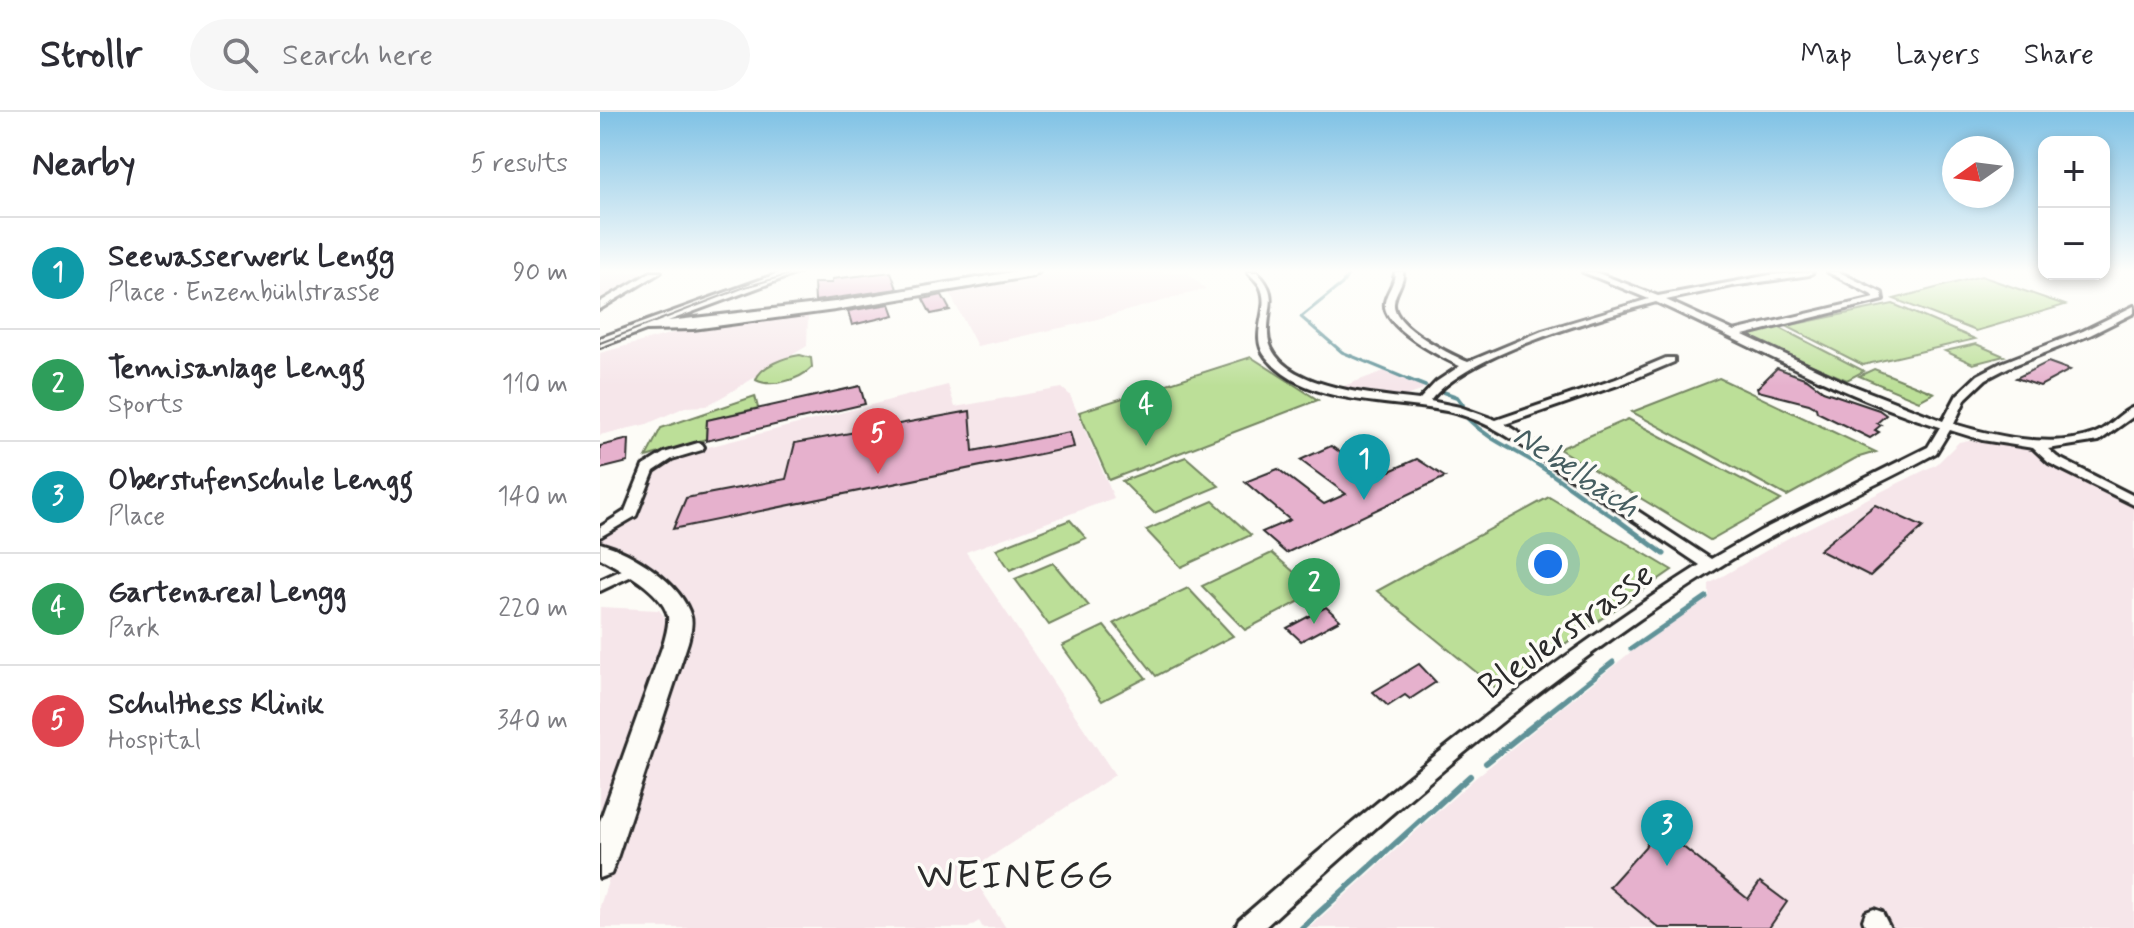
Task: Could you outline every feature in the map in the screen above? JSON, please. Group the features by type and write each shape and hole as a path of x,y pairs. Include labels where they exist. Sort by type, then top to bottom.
{"main road":[{"path":"600,346 695,310"},
{"path":"600,346 642,331 803,310"},
{"path":"600,550 635,569 678,611 680,622 676,642 600,864"}],"street":[{"path":"1265,310 1261,330 1264,345 1282,368 1305,380 1353,395 1423,403 1456,410 1495,424 1710,565"},
{"path":"1391,310 1393,316 1421,339 1468,366"},
{"path":"1423,403 1439,384 1468,366 1538,335 1615,310"},
{"path":"1682,310 1731,335 1948,428 2008,442 2060,445 2097,438 2134,410"},
{"path":"1731,335 1836,310"},
{"name":"Bleulerstrasse","path":"1247,928 1399,794 1555,671 1710,565 1836,497 1932,450 1948,428 1959,399 1974,383 2001,367 2132,310"},
{"path":"1495,424 1620,381 1670,360"},
{"path":"2037,445 2053,460 2134,501"},
{"path":"600,533 631,513 648,469 668,456 698,447"},
{"path":"600,586 635,569"}],"shaded area":[{"path":"958,310 1130,310 1079,324 977,346"},
{"path":"808,314 807,346 729,393 706,406 685,407 647,424 600,435 600,353 673,333"},
{"path":"1384,371 1425,386 1421,391 1406,396 1341,387"},
{"path":"948,385 955,407 1062,388 1070,395 1114,498 966,552 1115,775 969,871 1006,928 983,928 979,921 968,928 600,928 600,906 688,639 691,609 675,587 600,540 600,536 641,509 654,469 681,454"},
{"path":"1969,440 2028,449 2134,505 2134,928 1309,928 1474,779 1632,651 1709,598 1709,584 1788,538 1937,464 1959,442"},
{"path":"600,607 659,610 667,627 600,815"}],"green space":[{"path":"1863,310 1907,310 1975,339 1863,365 1786,326"},
{"path":"1922,310 2048,310 1976,331"},
{"path":"1778,327 1864,371 1847,380 1752,340 1752,333"},
{"path":"1976,344 2004,356 1973,364 1945,351"},
{"path":"800,355 811,358 812,367 800,376 777,383 756,380 768,366"},
{"path":"1251,357 1318,400 1109,480 1079,412"},
{"path":"1874,369 1934,393 1919,401 1859,376"},
{"path":"1719,378 1876,452 1856,458 1787,496 1632,412"},
{"path":"755,396 758,408 707,420 706,439 646,457 661,428"},
{"path":"1628,419 1781,500 1710,540 1559,449"},
{"path":"1186,457 1219,486 1154,513 1122,481"},
{"path":"1549,497 1672,570 1498,690 1377,591"},
{"path":"1213,501 1251,535 1181,567 1146,530"},
{"path":"1070,520 1086,538 1010,570 996,549"},
{"path":"1272,553 1317,592 1245,630 1202,586"},
{"path":"1053,563 1089,606 1049,625 1015,579"},
{"path":"1188,588 1233,636 1156,676 1114,623"},
{"path":"1104,626 1146,678 1102,701 1062,646"}],"building":[{"path":"892,310 894,315 852,325 848,311"},
{"path":"929,310 950,310 931,314"},
{"path":"2048,362 2070,370 2040,386 2016,378"},
{"path":"1777,368 1807,379 1823,391 1879,410 1886,415 1877,423 1881,425 1875,430 1879,432 1870,438 1817,412 1809,404 1758,391 1757,388"},
{"path":"860,386 865,404 706,441 707,420"},
{"path":"970,411 973,451 1070,432 1074,447 673,529 686,498 786,479 795,443"},
{"path":"629,439 628,462 600,469 600,446"},
{"path":"1331,446 1376,477 1417,459 1445,477 1286,553 1262,532 1290,520 1245,482 1278,469 1324,504 1346,494 1300,460"},
{"path":"1875,505 1923,527 1870,576 1819,550"},
{"path":"1326,607 1340,620 1301,641 1287,628"},
{"path":"1419,664 1436,682 1410,699 1405,695 1388,706 1373,692"},
{"path":"1654,830 1678,830 1688,839 1682,846 1748,899 1760,882 1787,902 1769,928 1659,928 1609,887 1645,847"}],"waterway":[{"name":"Nebelbach","path":"1310,310 1301,317 1342,352 1410,380"},
{"name":"Nebelbach","path":"1410,380 1425,386"},
{"name":"Nebelbach","path":"1443,392 1457,397 1463,405"},
{"name":"Nebelbach","path":"1468,419 1485,434 1541,467 1616,518"},
{"name":"Nebelbach","path":"1616,518 1664,554"},
{"name":"Nebelbach","path":"1631,649 1706,597"},
{"name":"Nebelbach","path":"1566,699 1613,662"},
{"name":"Nebelbach","path":"1486,763 1569,697"},
{"name":"Nebelbach","path":"1302,928 1470,776"}],"tram line":[{"path":"600,343 685,310"}],"place":[{"name":"Gartenareal Lengg","path":"1146,446"},
{"name":"Schulthess Klinik","path":"878,474"},
{"name":"Seewasserwerk Lengg","path":"1364,500"},
{"name":"Tennisanlage Lengg","path":"1314,624"},
{"name":"Oberstufenschule Lengg","path":"1667,866"}],"district":[{"name":"WEINEGG","path":"1016,874"}]}
